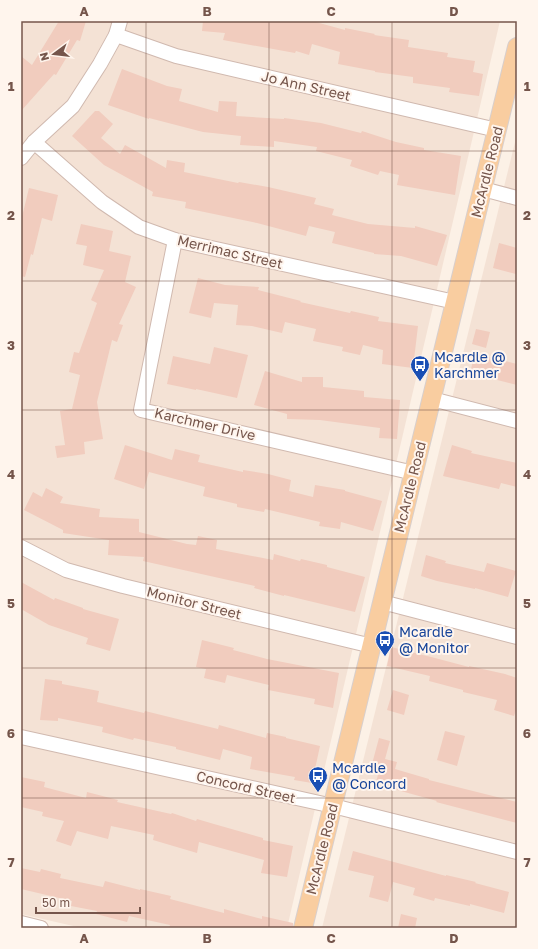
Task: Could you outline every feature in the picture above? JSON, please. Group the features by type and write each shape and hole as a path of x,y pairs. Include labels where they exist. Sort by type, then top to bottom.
{"main road":[{"name":"McArdle Road","path":"303,928 517,47"}],"street":[{"path":"21,158 34,142 73,106 100,64 116,35 120,21"},
{"name":"Jo Ann Street","path":"116,35 176,56 497,130"},
{"name":"Merrimac Street","path":"34,142 102,202 139,227 175,240 455,302"},
{"path":"483,189 517,198"},
{"name":"Karchmer Drive","path":"175,240 141,410 414,473"},
{"path":"432,399 517,421"},
{"name":"Monitor Street","path":"21,547 66,570 130,588 372,646"},
{"path":"382,602 517,637"},
{"name":"Concord Street","path":"21,737 333,806 517,852"},
{"path":"21,924 41,928"}],"shaded area":[{"path":"21,21 500,21 287,928 82,928 21,914"},
{"path":"517,134 517,928 322,928"}],"building":[{"path":"59,21 86,21 80,41 77,40 56,75 54,74 21,111 21,56 32,65"},
{"path":"203,21 312,21 345,30 345,28 375,34 374,35 409,40 408,47 448,53 447,57 475,61 473,72 483,74 479,96 449,92 450,88 413,83 413,77 375,72 338,64 340,52 312,44 309,55 296,51 295,53 223,40 225,33 202,31"},
{"path":"122,69 167,86 182,89 179,101 218,112 219,101 237,102 236,116 284,118 321,123 361,133 362,131 396,142 424,148 424,150 461,156 455,195 397,185 399,175 380,171 378,175 350,166 352,160 316,151 317,147 274,141 274,147 240,145 241,136 203,132 149,119 108,105"},
{"path":"95,111 99,111 113,124 101,138 120,154 125,145 166,168 167,160 185,163 184,172 238,183 268,187 316,198 314,204 334,209 332,215 368,224 415,228 415,226 447,235 437,266 401,256 374,254 332,243 335,232 309,226 306,236 257,223 185,208 186,202 152,196 153,192 104,165 72,136"},
{"path":"29,188 58,195 52,221 42,218 33,255 31,254 25,277 21,276 21,221"},
{"path":"81,224 113,231 109,251 131,256 125,282 136,287 119,324 123,325 117,342 112,340 97,402 103,439 84,442 85,454 57,458 55,446 65,445 60,411 72,409 80,375 69,372 74,352 79,353 97,303 91,300 104,270 83,265 87,246 76,244"},
{"path":"499,243 517,248 516,274 493,268"},
{"path":"198,278 225,285 259,287 258,290 301,301 300,302 350,313 351,311 379,317 378,321 418,326 413,368 382,364 383,350 363,345 360,355 342,351 343,347 313,341 316,329 285,322 282,333 252,326 236,325 238,305 214,303 211,318 189,313"},
{"path":"476,329 490,332 486,348 472,344"},
{"path":"214,347 248,355 237,398 167,384 173,356 210,364"},
{"path":"475,353 517,364 517,385 470,373"},
{"path":"265,371 302,382 302,377 323,377 323,387 364,391 364,397 400,400 397,439 379,438 380,428 320,420 287,419 287,414 254,405"},
{"path":"125,445 172,460 175,449 200,455 198,462 243,472 243,470 268,474 291,480 289,491 313,497 315,485 345,490 382,501 373,531 341,522 340,529 319,526 320,522 265,509 264,512 237,507 237,504 203,496 205,487 149,472 144,489 114,479"},
{"path":"452,445 472,451 471,453 517,463 517,487 501,483 499,489 443,476"},
{"path":"46,488 63,497 60,503 100,509 99,517 139,519 139,532 196,545 198,536 217,540 216,549 273,560 274,554 300,561 301,559 327,565 327,567 365,577 355,612 284,596 254,588 255,586 143,561 144,557 108,555 109,540 63,533 63,530 24,510 33,492 42,497"},
{"path":"426,555 446,561 445,563 484,572 487,563 516,571 508,597 421,576"},
{"path":"21,582 54,600 55,598 83,609 119,619 110,651 86,644 88,638 49,625 21,609"},
{"path":"202,640 234,648 233,650 267,659 339,673 333,708 314,704 315,699 268,690 269,685 227,675 225,683 204,678 206,669 196,667"},
{"path":"391,647 517,678 517,707 514,716 494,710 497,700 463,692 463,690 429,681 430,676 387,666"},
{"path":"45,679 62,681 62,684 99,691 97,702 144,713 145,711 218,729 219,725 266,738 267,733 320,746 312,783 294,780 295,777 250,769 252,757 223,749 220,760 176,749 176,747 134,738 133,740 102,732 103,727 58,718 58,721 40,720"},
{"path":"393,690 409,695 404,715 387,710"},
{"path":"445,731 465,736 457,766 437,760"},
{"path":"379,738 390,741 385,759 397,762 395,769 429,780 517,802 517,823 436,802 437,801 390,788 389,790 375,786 380,767 372,764"},
{"path":"21,777 45,782 44,787 86,798 87,792 118,800 117,802 172,813 196,821 197,819 263,838 263,840 293,846 287,877 261,873 264,860 199,842 197,853 153,840 154,835 111,826 108,839 77,831 71,846 56,841 64,821 42,816 43,812 21,807"},
{"path":"353,851 446,876 476,882 475,883 509,892 504,913 470,904 470,906 435,898 434,901 413,895 415,888 393,882 388,902 369,897 374,876 348,870"},
{"path":"21,868 40,872 41,869 61,874 60,878 103,887 105,881 171,896 170,899 224,913 224,909 262,919 262,916 293,923 293,928 169,928 170,925 129,916 127,922 96,914 97,911 71,906 72,901 21,889"},
{"path":"401,914 417,918 415,928 398,928"}],"place":[{"name":"Mcardle @ Karchmer","path":"420,382"},
{"name":"Mcardle @ Monitor","path":"385,657"},
{"name":"Mcardle @ Concord","path":"318,793"}]}
